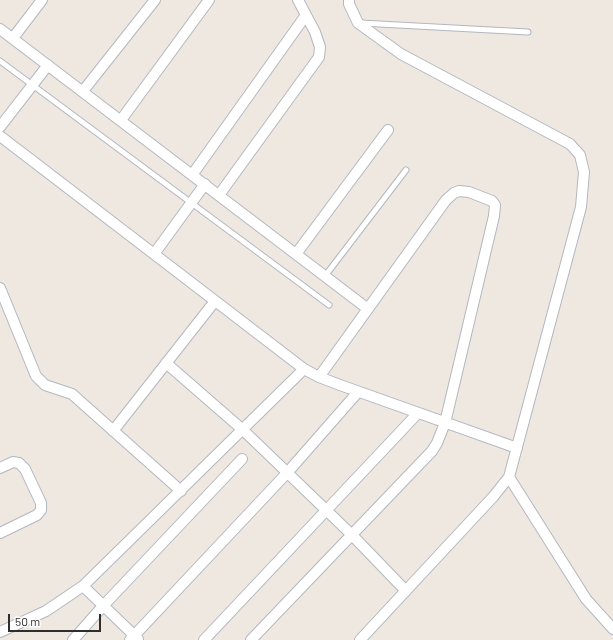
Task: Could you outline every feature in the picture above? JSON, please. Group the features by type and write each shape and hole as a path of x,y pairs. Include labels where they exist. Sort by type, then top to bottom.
{"street":[{"path":"13,38 42,0"},
{"path":"83,91 155,0"},
{"path":"121,120 209,0"},
{"path":"219,195 319,57 320,47 315,32 298,0"},
{"path":"349,0 349,4 358,23 401,54 570,144 580,155 584,172 581,207 509,478 406,592 360,640"},
{"path":"192,174 306,15"},
{"path":"0,29 368,309"},
{"path":"0,127 48,65"},
{"path":"296,254 388,130"},
{"path":"0,136 304,369 319,377 358,392 517,448"},
{"path":"154,254 205,184"},
{"path":"251,640 432,450 437,442 445,422 494,216 495,205 492,201 469,192 459,191 454,193 446,200 319,377"},
{"path":"0,288 36,376 45,385 72,394 181,491"},
{"path":"113,431 215,301"},
{"path":"166,363 243,430 352,535 406,592"},
{"path":"0,632 46,611 83,586 304,369"},
{"path":"83,586 134,638 287,474 358,392"},
{"path":"204,640 418,413"},
{"path":"73,640 103,606 242,459"},
{"path":"0,468 12,462 19,463 25,469 41,504 41,510 37,515 0,533"},
{"path":"509,478 586,599 613,629"}],"lane":[{"path":"358,23 528,32"},
{"path":"0,61 329,305"},
{"path":"325,276 406,170"}]}
